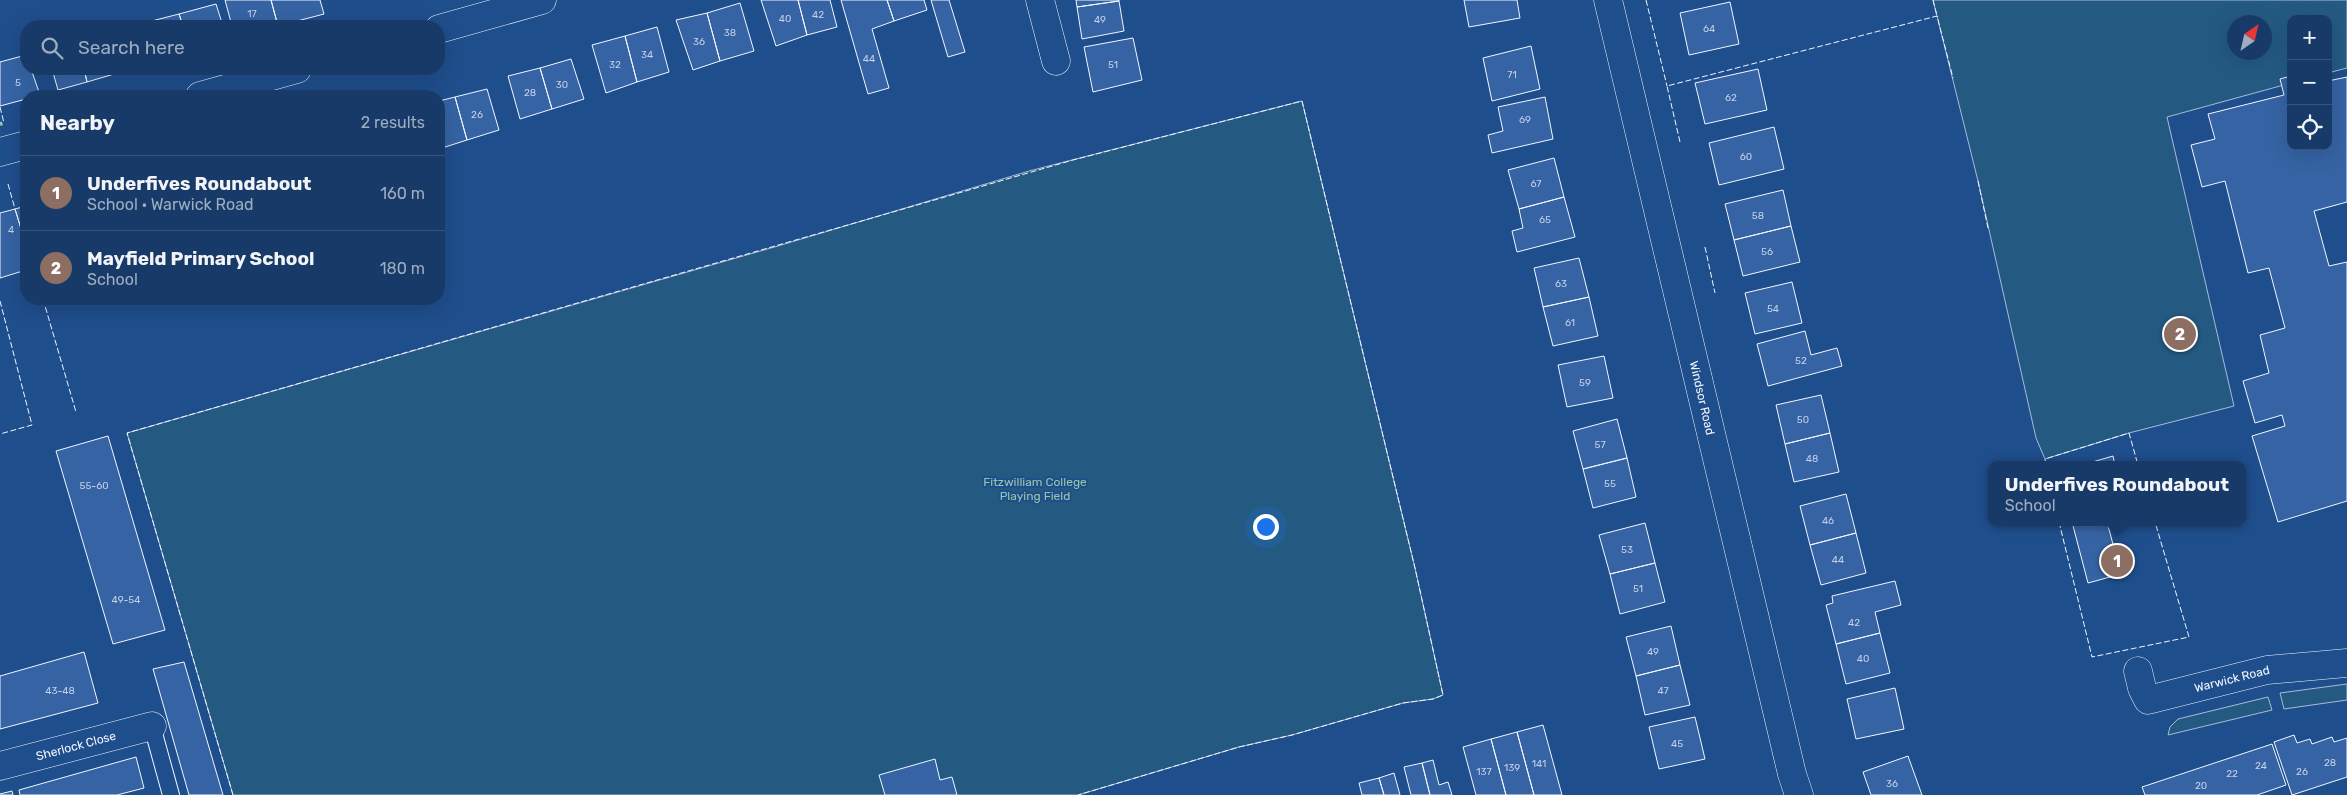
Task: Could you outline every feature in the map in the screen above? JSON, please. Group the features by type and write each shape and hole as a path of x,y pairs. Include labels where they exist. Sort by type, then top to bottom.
{"street":[{"path":"445,27 542,0"},
{"path":"1040,0 1056,61"},
{"name":"Windsor Road","path":"1608,0 1791,793"},
{"path":"222,90 276,75"},
{"path":"0,152 20,147"},
{"name":"Warwick Road","path":"2138,672 2142,688 2148,700 2267,670 2347,663"},
{"name":"Sherlock Close","path":"0,766 152,726"}],"lane":[{"path":"152,726 171,795"}],"green space":[{"path":"1933,0 2347,0 2347,68 2332,72 2332,15 2287,15 2287,84 2167,117 2234,406 2129,433 2045,459 2036,438 1978,181"},
{"name":"Fitzwilliam College Playing Field","path":"1302,101 1415,568 1443,695 1433,699 1403,703 1292,735 1239,747 1078,795 233,795 127,433 778,246 1029,171"},
{"path":"2347,684 2347,700 2284,709 2280,693"},
{"path":"2268,697 2272,710 2168,735 2170,727 2178,719"}],"building":[{"path":"225,0 271,0 276,20 230,20"},
{"path":"271,0 320,0 324,14 301,20 276,20"},
{"path":"761,0 798,0 807,35 776,46"},
{"path":"798,0 830,0 837,27 807,35"},
{"path":"841,0 887,0 894,21 872,29 889,88 868,94"},
{"path":"887,0 924,0 927,10 894,21"},
{"path":"931,0 949,0 965,52 948,57"},
{"path":"1076,0 1119,0 1119,1 1077,7"},
{"path":"1464,0 1517,0 1520,18 1469,27"},
{"path":"1119,1 1124,31 1082,39 1077,7"},
{"path":"1730,2 1739,44 1689,55 1680,13"},
{"path":"740,3 754,51 720,61 707,13"},
{"path":"216,4 221,20 181,20 179,14"},
{"path":"707,13 720,61 693,70 676,20"},
{"path":"179,14 181,20 156,20"},
{"path":"657,27 669,72 637,82 625,36"},
{"path":"625,36 637,82 606,93 592,45"},
{"path":"1133,38 1142,80 1093,92 1084,47"},
{"path":"1531,46 1540,89 1492,101 1483,58"},
{"path":"20,57 20,75 33,75 38,90 20,90 20,101 0,106 0,62"},
{"path":"571,59 584,99 552,109 540,68"},
{"path":"540,68 552,109 520,119 508,76"},
{"path":"1758,69 1767,110 1705,124 1695,83"},
{"path":"54,75 85,75 87,82 58,90"},
{"path":"85,75 111,75 87,82"},
{"path":"2287,77 2287,150 2332,150 2332,80 2347,77 2347,202 2314,211 2329,266 2347,262 2347,501 2278,522 2252,436 2285,426 2282,415 2255,423 2243,381 2269,373 2260,335 2285,328 2269,268 2248,273 2225,181 2202,187 2191,145 2215,139 2208,114 2284,95 2280,79"},
{"path":"487,89 499,130 467,140 455,97"},
{"path":"455,97 467,140 445,147 445,100"},
{"path":"1545,97 1553,139 1492,153 1488,135 1503,131 1498,107"},
{"path":"1774,127 1784,169 1719,185 1709,143"},
{"path":"1554,158 1564,197 1519,209 1508,170"},
{"path":"1783,190 1791,226 1734,240 1725,204"},
{"path":"1564,197 1575,237 1517,252 1512,231 1523,228 1519,209"},
{"path":"20,208 20,225 15,209"},
{"path":"15,209 20,225 20,272 0,278 0,213"},
{"path":"1791,226 1800,262 1743,276 1734,240"},
{"path":"1579,258 1589,297 1543,307 1534,268"},
{"path":"1792,282 1802,323 1755,334 1745,293"},
{"path":"1589,297 1598,336 1553,346 1543,307"},
{"path":"1805,331 1811,355 1837,348 1842,366 1768,386 1757,344"},
{"path":"1604,356 1613,398 1567,407 1558,365"},
{"path":"1821,395 1830,433 1785,444 1776,405"},
{"path":"1617,419 1627,458 1583,469 1573,431"},
{"path":"1830,433 1839,472 1794,482 1785,444"},
{"path":"108,436 165,630 113,644 56,451"},
{"path":"2113,456 2114,461 2096,461"},
{"path":"1627,458 1636,497 1593,508 1583,469"},
{"path":"1846,494 1856,533 1810,545 1800,506"},
{"path":"1645,523 1655,563 1610,574 1599,535"},
{"path":"2073,526 2108,526 2121,574 2088,583"},
{"path":"1856,533 1866,573 1821,585 1810,545"},
{"path":"1655,563 1665,602 1620,614 1610,574"},
{"path":"1895,581 1901,605 1875,612 1880,633 1836,644 1826,605 1833,603 1832,596"},
{"path":"1671,626 1680,665 1636,676 1626,637"},
{"path":"1880,633 1890,673 1846,684 1836,644"},
{"path":"84,652 98,703 0,729 0,676"},
{"path":"184,662 223,795 189,795 153,669"},
{"path":"1680,665 1690,705 1645,715 1636,676"},
{"path":"1895,688 1904,729 1856,739 1847,699"},
{"path":"1695,717 1705,759 1659,769 1649,727"},
{"path":"1543,725 1562,795 1534,795 1517,732"},
{"path":"1517,732 1534,795 1506,795 1491,739"},
{"path":"2294,735 2297,743 2310,739 2312,744 2332,737 2334,742 2347,738 2347,777 2292,795 2274,742"},
{"path":"1491,739 1506,795 1476,795 1463,747"},
{"path":"2272,744 2286,785 2257,795 2145,795 2142,787"},
{"path":"1908,756 1922,795 1871,795 1863,772"},
{"path":"136,757 144,788 117,795 20,795 19,790"},
{"path":"935,759 940,780 952,777 957,795 885,795 879,775"},
{"path":"1433,760 1439,785 1448,782 1452,795 1430,795 1422,763"},
{"path":"1422,763 1430,795 1411,795 1404,767"},
{"path":"1394,773 1400,795 1384,795 1379,778"},
{"path":"1379,778 1384,795 1362,795 1359,783"},
{"path":"12,791 13,795 0,795 0,794"}],"hedge":[{"path":"0,124 4,123"}],"fence":[{"path":"1646,0 1667,86"},
{"path":"1933,0 1937,16"},
{"path":"1680,142 1667,86 1937,16 1953,78"},
{"path":"233,795 127,433 1073,160 1302,101 1415,568 1443,695 1433,699 1403,703 1292,735 1239,747 1078,795"},
{"path":"0,107 4,123"},
{"path":"1978,181 1988,228"},
{"path":"8,184 15,209"},
{"path":"1705,247 1715,293"},
{"path":"0,301 32,425 0,434"},
{"path":"45,305 76,412"},
{"path":"2045,461 2045,459 2129,433 2137,461"},
{"path":"2060,526 2092,657 2189,637 2156,526"}],"place":[{"name":"Mayfield Primary School","path":"2180,334"},
{"name":"Underfives Roundabout","path":"2117,561"}]}
